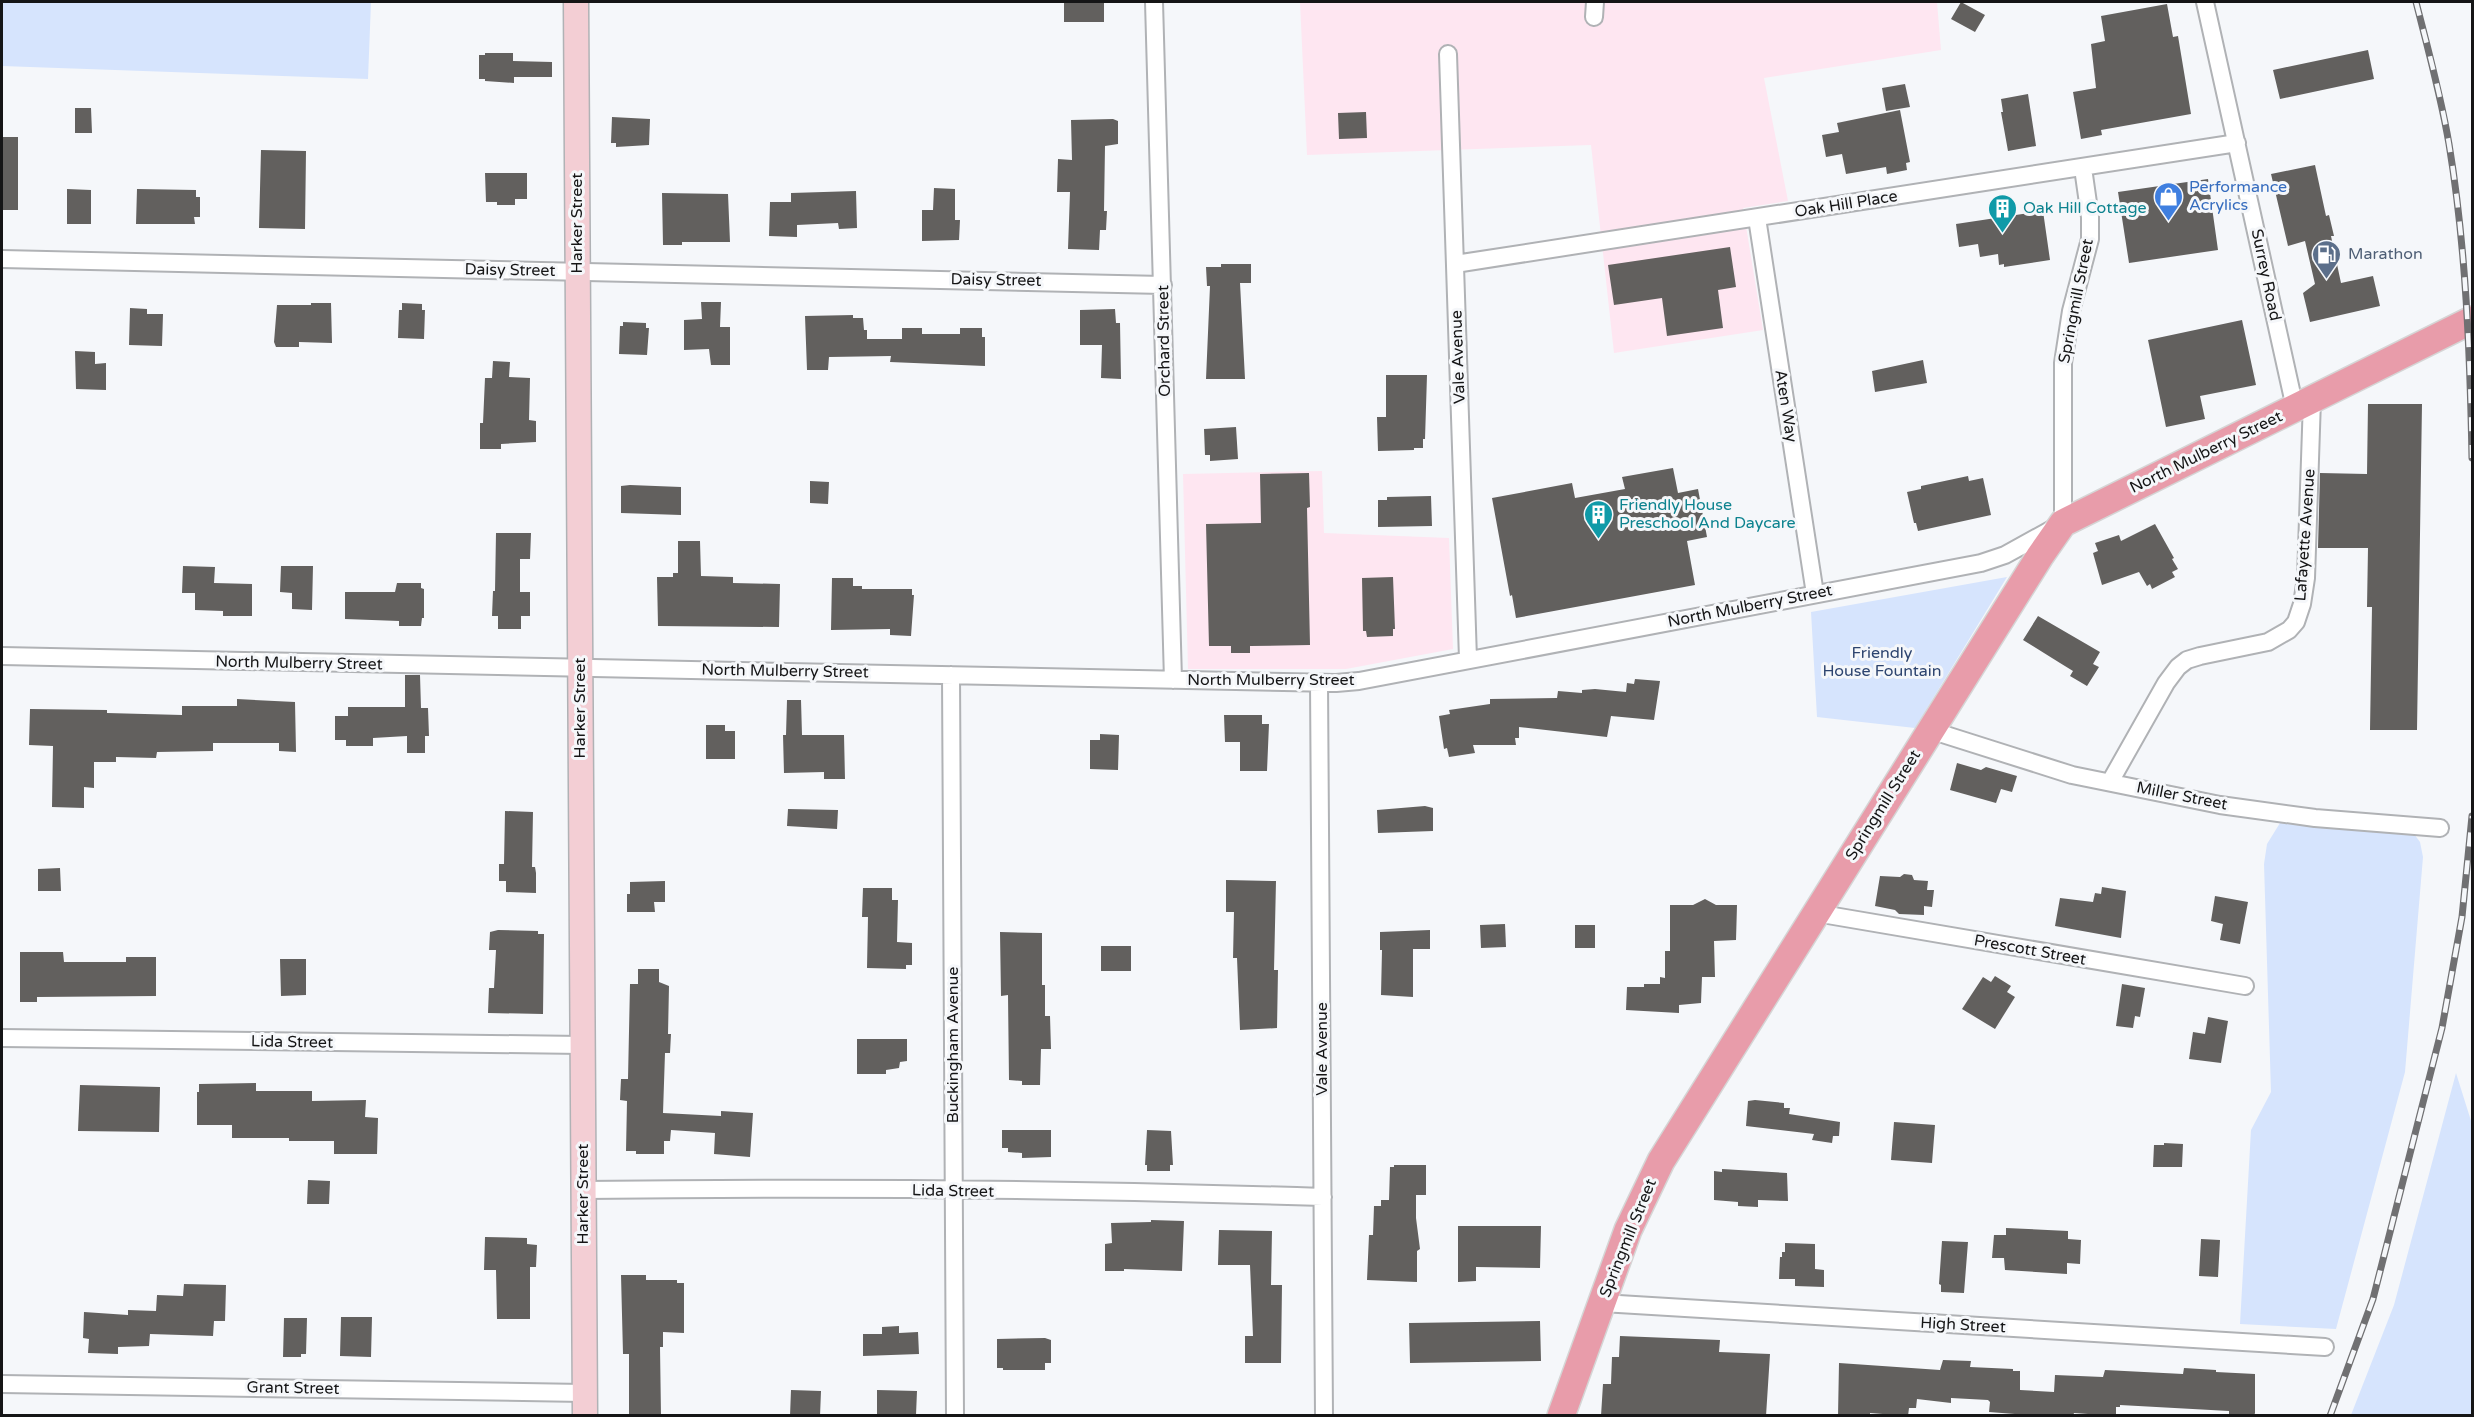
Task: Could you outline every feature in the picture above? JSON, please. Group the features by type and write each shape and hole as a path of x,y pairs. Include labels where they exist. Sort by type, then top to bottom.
{"main road":[{"name":"North Mulberry Street","path":"2063,523 2472,320"},
{"name":"Springmill Street","path":"1561,1416 1628,1230 1651,1179 1930,730 2063,523"}],"street":[{"name":"Harker Street","path":"576,2 584,1404"},
{"name":"Orchard Street","path":"1154,2 1173,680"},
{"name":"Surrey Road","path":"2205,2 2304,404"},
{"name":"Vale Avenue","path":"1448,54 1468,659"},
{"name":"Oak Hill Place","path":"1455,264 2238,143"},
{"name":"Springmill Street","path":"2063,523 2063,363 2071,311 2090,239 2090,217 2083,168"},
{"name":"Aten Way","path":"1757,218 1815,594"},
{"name":"Daisy Street","path":"2,259 1163,285"},
{"name":"Lafayette Avenue","path":"2110,782 2166,682 2178,667 2187,660 2200,656 2268,642 2289,630 2296,622 2302,604 2306,578 2304,404"},
{"name":"North Mulberry Street","path":"2,656 1319,683 1359,681 1981,563 2005,555 2063,523"},
{"name":"Buckingham Avenue","path":"951,675 955,1416"},
{"name":"Vale Avenue","path":"1319,683 1324,1416"},
{"name":"Miller Street","path":"1930,730 2046,768 2220,804 2293,815 2440,828"},
{"name":"Prescott Street","path":"1816,913 2245,986"},
{"name":"Lida Street","path":"2,1038 582,1045"},
{"name":"Lida Street","path":"583,1190 771,1187 1323,1197"},
{"name":"High Street","path":"1602,1303 2325,1347"},
{"name":"Grant Street","path":"2,1383 584,1404"}],"shaded area":[{"path":"1300,2 1937,2 1941,50 1764,78 1788,201 1743,208 1763,330 1614,353 1591,145 1307,155"},
{"path":"1322,471 1324,533 1449,538 1453,649 1346,669 1188,669 1183,474"}],"green space":[{"path":"2,2 371,2 368,79 2,66"},
{"name":"Friendly House Fountain","path":"2007,577 1915,728 1817,717 1811,612"},
{"path":"2280,823 2414,834 2420,842 2423,857 2405,1072 2336,1329 2240,1324 2251,1130 2271,1092 2264,864 2267,844"},
{"path":"2456,1073 2472,1124 2472,1415 2351,1415 2394,1305"}],"building":[{"path":"1064,2 1104,2 1104,22 1064,22"},
{"path":"1961,2 1985,15 1975,32 1951,19"},
{"path":"2167,4 2173,37 2178,36 2191,114 2101,130 2102,135 2081,139 2073,92 2096,88 2091,44 2105,41 2101,16"},
{"path":"2368,50 2374,79 2280,99 2273,70"},
{"path":"485,53 513,53 513,61 552,62 552,77 514,77 514,83 479,79 479,55 485,55"},
{"path":"1905,84 1910,107 1886,111 1882,88"},
{"path":"2028,94 2036,146 2008,151 2001,99"},
{"path":"75,108 91,108 92,133 75,133"},
{"path":"1900,110 1910,162 1906,163 1907,170 1887,174 1886,167 1846,174 1842,154 1826,157 1822,135 1839,132 1837,123"},
{"path":"1366,112 1367,138 1339,139 1338,113"},
{"path":"612,117 650,119 649,145 616,147 616,143 611,143"},
{"path":"1113,119 1118,121 1118,144 1105,146 1106,230 1100,230 1099,250 1068,249 1070,192 1057,192 1058,159 1072,160 1071,120"},
{"path":"2,137 18,137 18,210 2,210"},
{"path":"261,150 306,151 305,229 259,228"},
{"path":"2315,165 2326,216 2329,215 2334,236 2331,236 2341,283 2373,276 2380,306 2310,322 2303,293 2315,284 2305,241 2288,246 2271,174"},
{"path":"485,173 527,173 527,199 515,199 515,205 497,205 497,202 486,202"},
{"name":"Performance Acrylics","path":"2208,179 2218,250 2129,263 2118,192"},
{"path":"934,188 955,189 955,220 960,220 959,240 922,241 922,210 933,210"},
{"path":"67,189 91,190 91,224 67,224"},
{"path":"137,189 196,190 196,197 200,197 200,217 194,217 195,224 136,224"},
{"path":"856,191 857,228 839,229 838,223 797,225 797,237 769,236 770,202 791,202 791,193"},
{"path":"662,193 728,194 730,242 682,242 682,245 663,245"},
{"name":"Oak Hill Cottage","path":"2043,211 2050,260 2004,267 2004,264 1999,265 1998,254 1980,257 1978,244 1959,247 1956,224"},
{"path":"1730,247 1736,287 1718,290 1723,328 1667,336 1662,298 1614,305 1608,265"},
{"path":"1221,264 1251,264 1251,283 1240,283 1245,379 1206,379 1210,286 1207,286 1206,267 1221,267"},
{"path":"701,302 721,302 720,327 730,327 730,365 711,365 709,349 684,350 684,320 702,319"},
{"path":"311,303 331,303 332,343 299,342 299,347 276,347 274,342 277,305 311,305"},
{"path":"402,303 422,304 422,310 425,310 424,339 398,338 399,310 402,310"},
{"path":"130,308 147,309 147,314 163,314 162,346 129,345"},
{"path":"1115,309 1116,323 1120,323 1121,379 1101,378 1102,345 1080,345 1080,310"},
{"path":"853,315 853,318 863,318 867,339 902,339 902,328 922,328 922,334 960,334 960,328 982,328 982,337 985,337 985,366 890,362 891,356 829,357 828,370 807,370 805,316"},
{"path":"2242,320 2256,385 2200,396 2205,419 2166,427 2148,340"},
{"path":"623,322 646,323 646,328 649,328 647,355 619,354 620,326 623,326"},
{"path":"75,351 95,352 95,364 106,363 106,390 76,389"},
{"path":"1923,360 1927,383 1875,392 1872,371"},
{"path":"493,361 510,362 509,377 530,378 529,420 536,421 536,442 501,444 501,449 480,449 480,423 483,423 485,378 492,378"},
{"path":"1386,375 1427,375 1423,448 1378,451 1377,417 1386,417"},
{"path":"2368,404 2422,404 2417,730 2370,730 2372,607 2367,607 2368,548 2318,548 2320,473 2367,474"},
{"path":"1236,427 1238,459 1210,461 1210,455 1205,455 1204,429"},
{"name":"Friendly House Preschool And Daycare","path":"1673,468 1678,493 1698,489 1707,537 1687,541 1695,585 1516,618 1492,498 1572,483 1575,498 1625,489 1622,477"},
{"path":"1309,473 1310,507 1307,508 1310,645 1250,646 1250,653 1231,653 1231,646 1209,646 1206,524 1261,523 1260,474"},
{"path":"1968,476 1969,481 1983,478 1991,515 1918,531 1907,492 1921,489 1921,486"},
{"path":"810,481 829,482 828,504 810,503"},
{"path":"621,486 681,487 681,515 621,513"},
{"path":"1431,496 1432,526 1378,527 1378,500 1387,500 1387,497"},
{"path":"2155,524 2174,558 2172,559 2178,569 2172,572 2175,577 2152,589 2150,584 2147,586 2139,572 2102,585 2093,553 2098,551 2095,543 2119,535 2121,541"},
{"path":"496,533 531,533 530,559 520,559 520,592 530,592 530,616 521,616 521,629 498,629 498,616 492,616"},
{"path":"678,541 700,541 701,576 733,577 733,583 780,584 779,627 658,626 657,577 673,577 673,573 678,573"},
{"path":"183,566 215,567 214,583 252,584 252,616 223,616 223,611 195,610 195,593 182,593"},
{"path":"281,566 313,566 312,610 292,609 292,593 280,592"},
{"path":"1393,577 1395,629 1393,629 1393,636 1367,637 1366,631 1363,631 1362,578"},
{"path":"832,578 853,578 853,586 862,586 862,589 912,589 912,595 914,595 911,636 890,635 890,629 831,630"},
{"path":"397,583 421,583 421,588 424,589 424,618 422,618 421,626 399,626 399,621 345,619 345,592 395,592"},
{"path":"2038,616 2100,652 2093,664 2099,667 2087,686 2070,676 2073,671 2023,640"},
{"path":"405,675 420,675 421,708 428,708 429,736 425,736 425,753 407,753 407,736 373,738 373,746 346,746 346,740 335,740 335,716 348,716 348,707 405,707"},
{"path":"1635,679 1660,681 1654,720 1611,716 1607,737 1519,727 1519,738 1515,738 1516,745 1473,745 1475,753 1449,757 1447,748 1444,749 1439,716 1450,714 1449,710 1490,704 1490,699 1557,698 1558,691 1582,693 1582,690 1595,689 1626,692 1627,683 1634,684"},
{"path":"237,699 295,702 296,752 279,751 279,743 213,743 213,751 157,752 156,758 116,757 116,762 94,762 94,788 84,787 84,808 52,807 53,746 29,745 30,709 107,710 107,713 182,715 182,706 237,706"},
{"path":"787,700 801,700 802,735 844,735 845,779 824,779 824,772 784,773 783,735 786,735"},
{"path":"1224,715 1262,715 1262,724 1269,724 1267,771 1240,771 1240,742 1225,742"},
{"path":"706,725 725,725 725,731 735,731 735,759 706,759"},
{"path":"1100,734 1119,735 1118,770 1090,769 1090,740 1100,740"},
{"path":"1957,763 1981,770 1986,767 2017,776 2012,792 2001,789 1996,803 1950,790"},
{"path":"1425,806 1433,808 1433,831 1378,833 1377,810"},
{"path":"788,809 838,810 837,829 787,826"},
{"path":"505,811 533,812 532,867 535,867 536,873 536,893 506,892 506,881 499,881 499,864 504,864"},
{"path":"60,868 61,891 38,891 38,869"},
{"path":"1904,874 1912,875 1914,880 1928,881 1927,890 1934,890 1932,907 1924,906 1924,915 1899,914 1895,910 1875,906 1880,876 1900,877"},
{"path":"1226,880 1276,881 1274,970 1278,970 1277,1028 1240,1030 1237,958 1233,958 1234,912 1226,912"},
{"path":"665,881 665,902 654,902 655,912 627,912 630,882"},
{"path":"2102,887 2126,891 2121,938 2055,926 2060,898 2093,902 2095,893 2101,894"},
{"path":"863,888 892,888 892,900 898,900 897,942 912,943 912,965 906,965 906,969 867,968 868,917 862,917"},
{"path":"2215,896 2248,902 2240,944 2220,940 2223,924 2211,921"},
{"path":"1705,899 1716,905 1737,905 1736,940 1714,941 1715,977 1702,977 1701,1003 1679,1005 1679,1013 1626,1010 1627,987 1660,984 1660,977 1665,978 1665,951 1670,951 1670,905 1693,905"},
{"path":"1505,924 1506,947 1481,948 1480,925"},
{"path":"1575,925 1595,925 1595,948 1575,948"},
{"path":"498,930 538,931 538,934 544,934 543,1014 488,1013 489,988 494,988 496,950 489,950 490,932"},
{"path":"1430,930 1430,949 1413,949 1413,997 1381,995 1380,932"},
{"path":"1000,932 1042,933 1042,985 1045,985 1045,1016 1050,1016 1051,1049 1041,1049 1040,1085 1022,1085 1022,1081 1009,1080 1008,995 1001,996"},
{"path":"1101,946 1131,946 1131,971 1101,971"},
{"path":"20,952 63,952 64,962 126,962 126,957 156,957 156,996 37,997 37,1002 20,1002"},
{"path":"280,959 306,959 306,995 281,996"},
{"path":"638,969 659,969 659,982 669,986 668,1034 671,1034 670,1053 665,1053 663,1113 721,1116 721,1111 753,1113 750,1157 714,1154 715,1133 671,1130 670,1141 664,1141 664,1154 636,1154 636,1151 626,1151 627,1101 620,1100 621,1079 628,1079 630,984 638,984"},
{"path":"1995,976 2011,986 2007,992 2015,997 1995,1029 1962,1009 1983,977 1991,982"},
{"path":"2122,984 2145,988 2140,1017 2135,1016 2133,1028 2116,1026"},
{"path":"2208,1017 2228,1021 2221,1063 2189,1059 2193,1032 2205,1034"},
{"path":"857,1039 907,1039 907,1061 900,1062 899,1068 886,1070 886,1074 857,1074"},
{"path":"256,1083 256,1091 312,1091 312,1101 366,1100 365,1117 378,1118 377,1154 334,1154 334,1141 232,1138 232,1125 197,1125 199,1084"},
{"path":"80,1085 160,1087 159,1132 78,1131"},
{"path":"1748,1101 1784,1103 1784,1108 1790,1108 1789,1114 1840,1122 1839,1136 1833,1136 1832,1143 1812,1140 1814,1134 1746,1126"},
{"path":"1894,1122 1935,1125 1932,1163 1891,1160"},
{"path":"1002,1130 1051,1130 1051,1157 1022,1158 1022,1153 1008,1152 1008,1148 1002,1148"},
{"path":"1147,1130 1171,1131 1173,1165 1170,1165 1170,1171 1147,1171 1147,1165 1145,1165"},
{"path":"2164,1143 2183,1144 2182,1167 2153,1167 2154,1145 2164,1145"},
{"path":"1426,1165 1426,1195 1416,1195 1420,1249 1417,1251 1417,1282 1367,1280 1369,1235 1373,1235 1374,1206 1381,1206 1381,1200 1389,1200 1390,1167"},
{"path":"1722,1169 1787,1173 1788,1201 1758,1200 1758,1207 1738,1206 1738,1202 1714,1200 1714,1171 1722,1172"},
{"path":"308,1180 330,1181 329,1204 307,1204"},
{"path":"1151,1220 1184,1221 1182,1271 1124,1269 1124,1271 1105,1271 1105,1244 1112,1243 1111,1223 1151,1222"},
{"path":"1458,1226 1541,1226 1540,1268 1476,1267 1476,1281 1458,1282"},
{"path":"2006,1228 2068,1231 2068,1239 2081,1240 2080,1264 2067,1263 2067,1274 2005,1270 2004,1258 1992,1258 1994,1235 2006,1235"},
{"path":"1219,1230 1272,1231 1271,1285 1282,1285 1281,1363 1245,1363 1245,1336 1253,1336 1250,1265 1218,1265"},
{"path":"485,1237 527,1238 527,1244 537,1245 536,1267 530,1267 530,1319 497,1319 496,1270 484,1270"},
{"path":"2201,1239 2220,1240 2218,1277 2199,1276"},
{"path":"1942,1241 1968,1242 1964,1293 1941,1292 1939,1284"},
{"path":"1785,1243 1815,1244 1815,1269 1824,1270 1824,1287 1795,1286 1795,1279 1779,1279 1780,1257 1782,1257 1782,1252 1785,1252"},
{"path":"621,1275 646,1275 646,1280 677,1280 677,1283 684,1283 684,1333 663,1332 663,1347 660,1347 661,1416 629,1416 629,1354 623,1354"},
{"path":"184,1284 226,1285 225,1321 214,1321 213,1336 150,1334 149,1346 118,1347 118,1354 88,1353 89,1339 83,1338 84,1312 128,1315 128,1310 156,1311 157,1295 183,1296"},
{"path":"341,1317 372,1317 371,1357 340,1356"},
{"path":"284,1318 307,1318 306,1354 301,1354 301,1357 283,1357"},
{"path":"1540,1321 1541,1361 1410,1363 1409,1323"},
{"path":"899,1326 899,1333 918,1332 919,1354 863,1356 863,1334 882,1334 882,1327"},
{"path":"1620,1336 1720,1340 1719,1352 1770,1354 1766,1416 1601,1416 1603,1384 1611,1384 1612,1357 1619,1357"},
{"path":"1045,1338 1051,1340 1051,1363 1045,1363 1045,1370 997,1368 997,1339"},
{"path":"1943,1360 1971,1361 1970,1367 2020,1371 2020,1390 2054,1392 2055,1375 2103,1377 2105,1370 2183,1374 2184,1368 2255,1374 2255,1413 2254,1416 2229,1416 2229,1411 2120,1405 2116,1407 2116,1416 2074,1413 2073,1416 2041,1416 1989,1412 1990,1402 1988,1400 1951,1398 1951,1403 1917,1399 1916,1408 1909,1408 1908,1416 1870,1413 1870,1416 1838,1416 1839,1363 1940,1370"},
{"path":"791,1390 821,1391 820,1416 790,1416"},
{"path":"877,1390 917,1391 916,1415 877,1416"}],"railway":[{"path":"2416,2 2442,108 2455,183 2466,300 2472,458"},
{"path":"2330,1416 2373,1299 2442,1028 2462,917 2472,816"}],"place":[{"name":"Performance Acrylics","path":"2168,222"},
{"name":"Oak Hill Cottage","path":"2002,234"},
{"name":"Marathon","path":"2327,280"},
{"name":"Friendly House Preschool And Daycare","path":"1598,540"}]}
